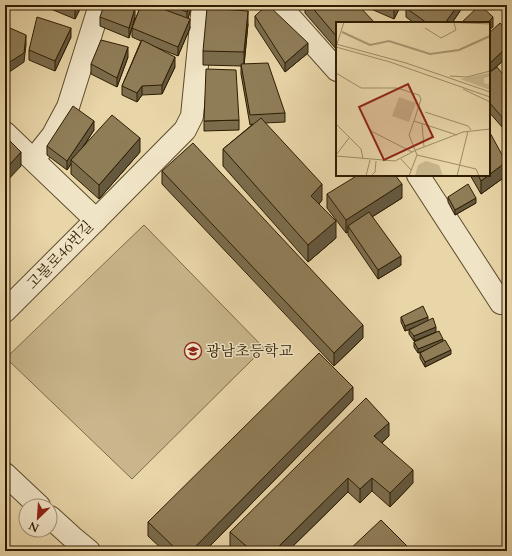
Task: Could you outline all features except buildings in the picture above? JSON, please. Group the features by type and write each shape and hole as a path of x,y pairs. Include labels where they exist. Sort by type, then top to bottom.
{"street":[{"path":"34,159 54,135 68,107 100,5"},
{"path":"96,220 186,130 192,116 203,5"},
{"path":"278,5 336,69"},
{"name":"고불로46번길","path":"5,133 34,159 96,220 5,311"},
{"path":"419,176 501,303"},
{"path":"5,474 30,498"},
{"path":"58,524 89,551"}],"shaded area":[{"path":"144,225 264,348 132,479 6,358"}],"place":[{"name":"광남초등학교","path":"193,351"}]}
